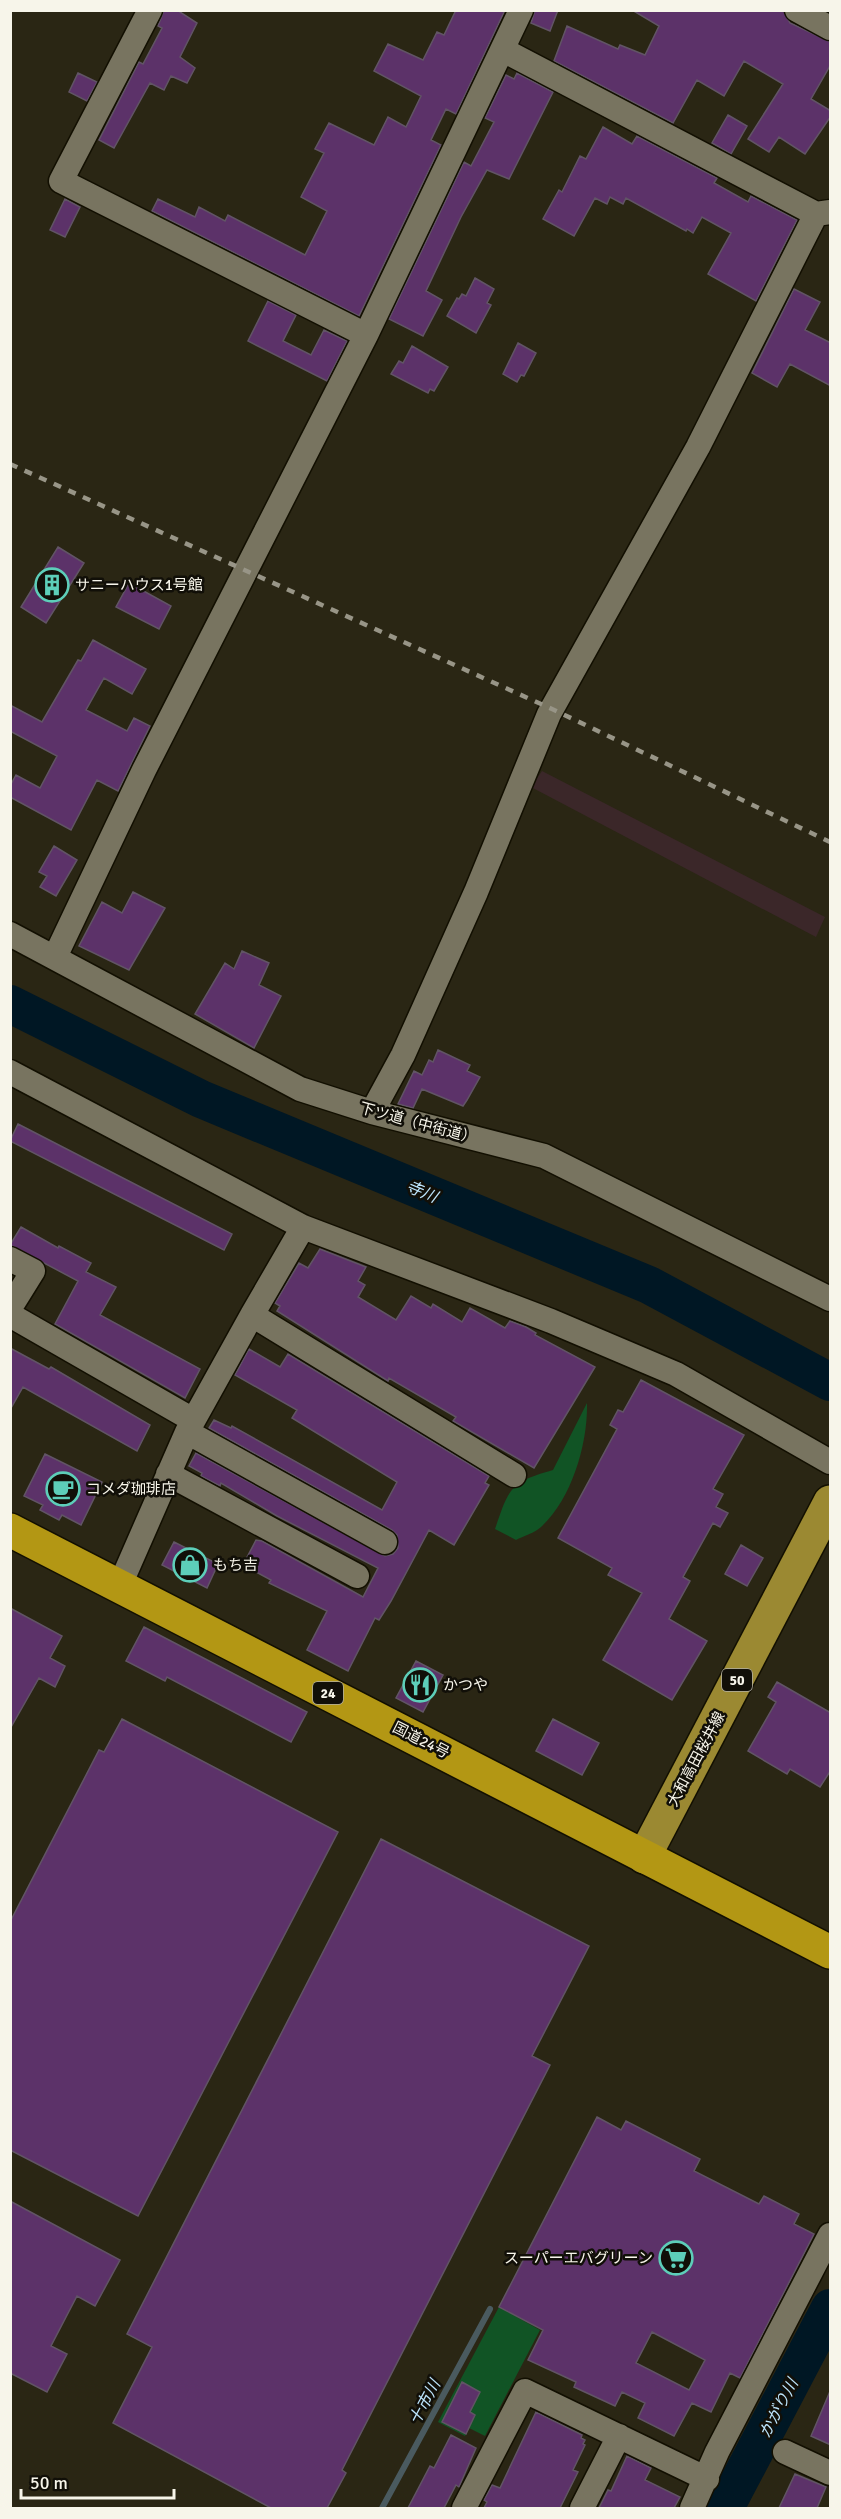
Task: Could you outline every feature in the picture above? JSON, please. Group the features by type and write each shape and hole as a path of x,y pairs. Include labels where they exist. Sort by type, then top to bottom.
{"highway":[{"name":"国道24号","path":"10,1530 831,1952"}],"main road":[{"name":"大和高田桜井線","path":"644,1857 828,1513"}],"street":[{"path":"150,10 61,181 366,335"},
{"path":"55,957 154,749 366,335 521,10"},
{"path":"797,10 831,28"},
{"path":"372,1112 403,1055 476,892 549,714 698,447 823,213 503,50"},
{"name":"下ツ道（中街道）","path":"10,934 300,1089 372,1112 544,1156 831,1299"},
{"path":"10,1072 303,1227 551,1321 676,1374 831,1462"},
{"path":"120,1586 190,1426 303,1227"},
{"path":"10,1259 33,1271 10,1308"},
{"path":"10,1315 385,1542"},
{"path":"252,1315 514,1474"},
{"path":"168,1474 357,1576"},
{"path":"692,2508 707,2479 717,2452 831,2235"},
{"path":"464,2508 525,2391 707,2479"},
{"path":"582,2508 619,2436"},
{"path":"785,2452 831,2472"}],"shaded area":[{"path":"542,771 825,917 816,937 531,787"}],"green space":[{"path":"587,1403 585,1435 576,1470 552,1515 538,1529 516,1540 495,1529 508,1495 513,1489 519,1483 553,1470"},
{"path":"499,2307 540,2330 485,2436 469,2428 465,2436 438,2422"}],"building":[{"path":"164,10 177,10 197,23 180,57 195,68 187,83 171,76 164,90 150,83 114,148 99,140 139,62 143,64 162,28 158,26"},
{"path":"456,10 505,10 456,114 446,109 431,140 441,145 359,316 152,211 158,199 195,217 199,207 225,221 228,215 305,255 327,211 301,197 324,153 315,149 329,123 374,145 388,117 406,127 421,96 374,71 388,44 423,60 437,32 444,35"},
{"path":"535,10 558,10 550,31 531,23"},
{"path":"632,10 783,10 790,23 831,42 831,64 811,99 831,111 831,116 805,154 779,137 769,152 748,139 783,84 744,61 724,96 697,80 673,123 554,61 567,26 618,49 620,45 645,55 659,26"},
{"path":"78,73 97,82 87,101 69,92"},
{"path":"517,73 553,92 509,179 487,170 461,217 426,291 442,300 423,336 389,319 464,162 471,166 494,122 485,118 506,75 514,79"},
{"path":"728,115 747,126 731,154 712,143"},
{"path":"603,127 632,144 637,136 717,178 714,183 748,202 751,196 797,220 756,301 708,274 731,233 702,217 693,233 626,198 623,204 610,197 607,204 595,198 574,236 543,219 559,190 562,192 580,156 586,159"},
{"path":"65,199 80,207 65,237 50,230"},
{"path":"475,278 494,289 487,303 491,305 476,333 447,316 457,298 459,299 462,294 466,296"},
{"path":"794,289 820,302 805,330 831,343 831,386 790,364 777,387 752,373"},
{"path":"268,301 296,315 283,341 311,355 324,330 347,341 327,381 248,341"},
{"path":"518,343 536,353 524,376 521,375 517,382 503,374"},
{"path":"412,346 448,367 434,391 430,389 428,393 391,374 399,361 403,363"},
{"name":"サニーハウス1号館","path":"58,547 84,563 46,623 21,607"},
{"path":"129,583 171,606 159,629 116,607"},
{"path":"93,640 146,669 132,694 104,678 86,710 127,731 134,718 150,726 118,791 97,780 71,830 10,797 10,786 16,775 40,788 57,756 10,731 10,705 42,722 78,660 81,661"},
{"path":"54,846 77,860 56,896 40,887 47,876 39,872"},
{"path":"133,892 165,908 129,970 79,946 102,902 122,913"},
{"path":"242,951 269,963 259,985 281,996 254,1048 195,1014 225,963 234,969"},
{"path":"438,1050 470,1065 467,1071 480,1077 463,1106 422,1089 413,1108 398,1104 414,1071 422,1075 429,1060 433,1062"},
{"path":"18,1124 232,1234 224,1250 10,1141"},
{"path":"21,1227 91,1263 86,1272 116,1287 100,1315 200,1369 185,1398 55,1324 78,1281 10,1245"},
{"path":"320,1249 366,1267 358,1281 365,1285 358,1297 396,1320 411,1296 431,1308 433,1304 462,1322 470,1308 505,1328 510,1321 526,1327 536,1333 535,1335 595,1367 534,1468 453,1421 456,1417 389,1378 388,1381 277,1311 280,1306 275,1303 299,1263 308,1268"},
{"path":"10,1348 49,1369 51,1367 150,1425 137,1451 23,1387 10,1410"},
{"path":"249,1349 280,1367 288,1354 489,1476 485,1483 489,1485 454,1545 429,1530 391,1601 379,1620 375,1618 348,1671 307,1650 327,1611 269,1583 271,1580 243,1565 256,1540 262,1541 363,1597 378,1568 277,1516 221,1483 220,1486 201,1476 202,1473 189,1466 196,1453 385,1556 393,1554 398,1548 397,1535 392,1530 209,1428 214,1420 231,1428 232,1426 382,1510 397,1482 292,1418 297,1410 235,1375"},
{"path":"641,1380 744,1435 713,1489 723,1494 716,1507 728,1513 720,1527 713,1523 683,1577 690,1581 669,1619 707,1641 672,1700 603,1660 642,1593 608,1575 612,1568 558,1538 617,1429 610,1425 618,1410 623,1412"},
{"name":"コメダ珈琲店","path":"45,1454 102,1482 81,1525 62,1515 59,1520 40,1510 43,1505 24,1496"},
{"name":"もち吉","path":"174,1542 218,1564 207,1588 162,1565"},
{"path":"741,1545 763,1558 747,1586 725,1574"},
{"path":"10,1608 62,1636 50,1658 65,1666 55,1687 39,1678 10,1729"},
{"path":"144,1627 307,1712 291,1742 167,1677 165,1681 126,1661"},
{"path":"416,1661 443,1675 423,1712 396,1698"},
{"path":"777,1682 831,1713 831,1770 820,1787 790,1769 787,1774 748,1751 776,1702 768,1697"},
{"path":"122,1719 338,1832 138,2216 10,2150 10,1922 99,1750 104,1752"},
{"path":"553,1719 599,1743 582,1775 536,1751"},
{"path":"381,1839 589,1946 532,2056 550,2065 342,2470 346,2473 327,2508 271,2508 113,2423 152,2347 127,2334"},
{"path":"597,2117 621,2130 626,2121 700,2159 694,2171 759,2204 764,2196 799,2214 794,2224 814,2234 740,2378 730,2373 711,2412 692,2403 674,2436 638,2418 645,2403 622,2392 615,2406 574,2387 576,2382 528,2360 543,2330 499,2307","holes":["652,2332 705,2360 689,2390 636,2363"]},
{"path":"10,2201 120,2260 95,2306 77,2296 51,2346 67,2354 47,2392 10,2373"},
{"path":"462,2382 480,2392 470,2412 475,2415 466,2434 442,2422"},
{"path":"831,2389 831,2445 811,2436"},
{"path":"536,2412 582,2435 581,2438 585,2440 583,2444 585,2445 573,2470 578,2472 560,2508 484,2508 487,2502 484,2500 492,2485 500,2488"},
{"path":"451,2435 476,2448 459,2487 456,2485 444,2508 408,2508 430,2466 434,2468"},
{"path":"627,2456 651,2468 645,2480 680,2497 674,2508 599,2508 608,2490 611,2491"},
{"path":"795,2474 826,2487 817,2508 779,2508"}],"waterway":[{"name":"寺川","path":"10,1004 201,1099 649,1285 830,1382"},
{"name":"かがり川","path":"725,2508 830,2308"},
{"name":"十市川","path":"382,2508 490,2309"}],"railway":[{"path":"10,464 552,709 830,842"}],"place":[{"name":"サニーハウス1号館","path":"52,585"},
{"name":"コメダ珈琲店","path":"63,1489"},
{"name":"もち吉","path":"190,1565"},
{"name":"かつや","path":"420,1685"},
{"name":"スーパーエバグリーン","path":"676,2258"}]}
